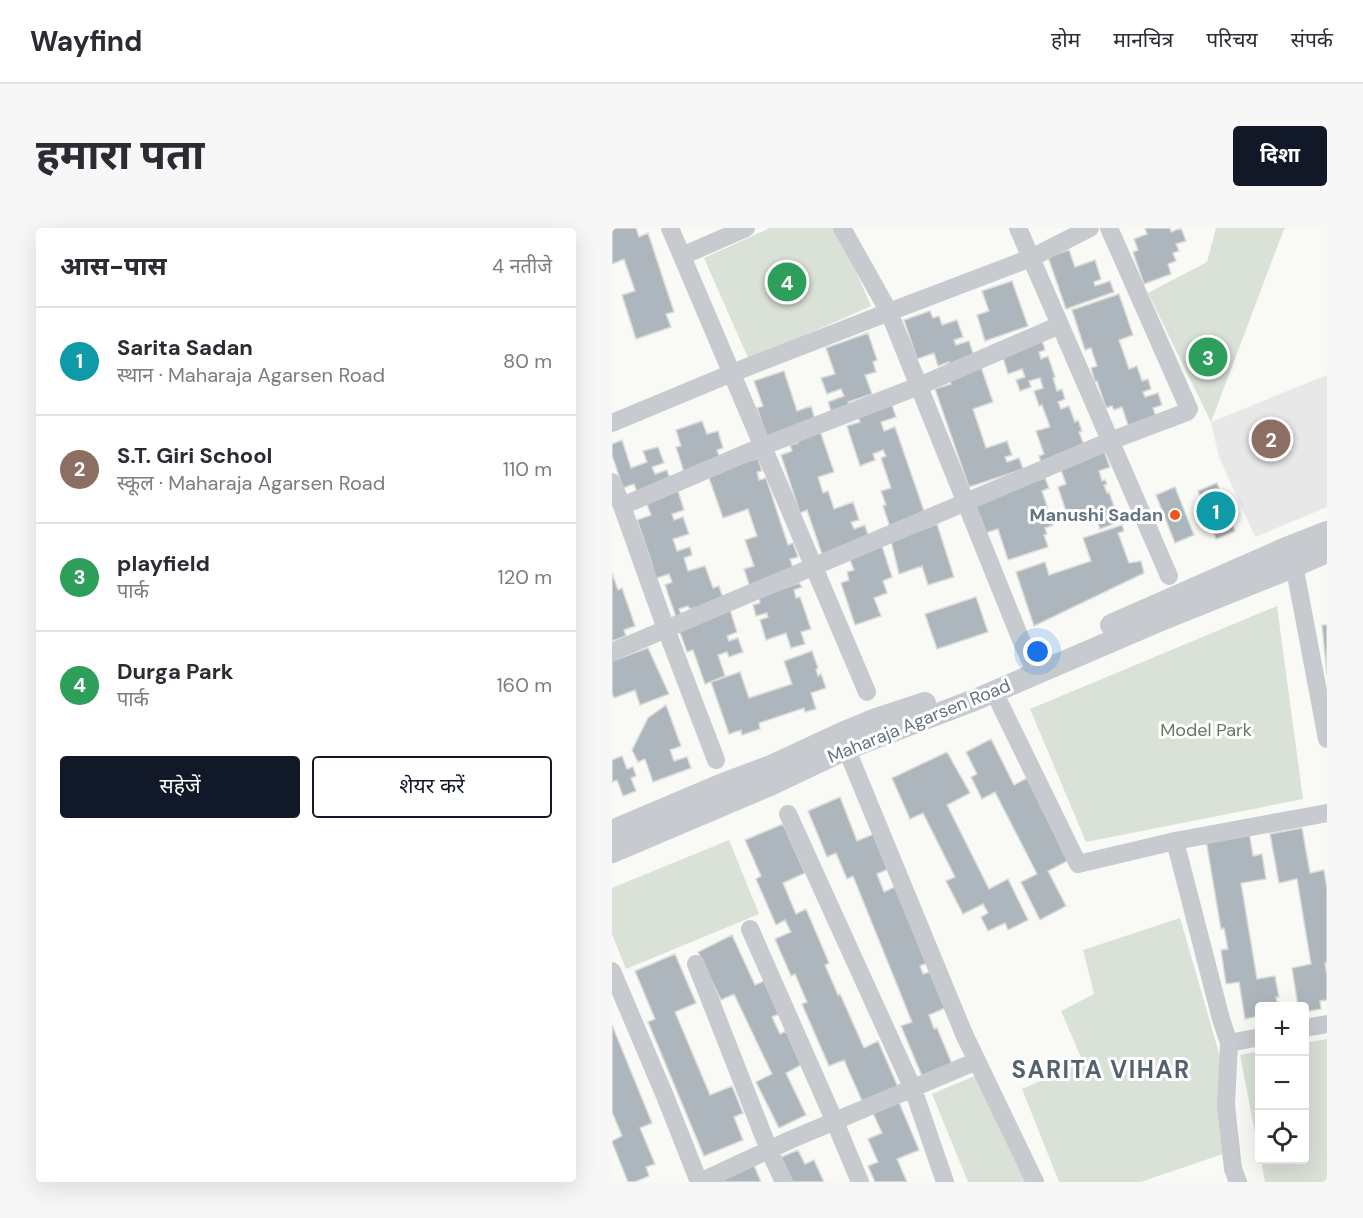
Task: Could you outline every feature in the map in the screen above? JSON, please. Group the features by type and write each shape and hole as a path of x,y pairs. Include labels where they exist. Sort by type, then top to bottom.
{"street":[{"path":"670,228 867,692"},
{"path":"682,256 746,228"},
{"path":"842,228 889,312 1021,640 1034,666"},
{"path":"1018,228 1169,576"},
{"path":"612,423 732,373 1031,258 1090,228"},
{"path":"612,652 1110,441 1187,412 1189,409 1109,228"},
{"path":"622,506 762,446 919,386 1060,325"},
{"path":"612,482 716,760"},
{"name":"Maharaja Agarsen Road","path":"612,831 720,785 843,741 976,683 1034,666 1290,557 1327,532"},
{"name":"Maharaja Agarsen Road","path":"1290,557 1327,552"},
{"path":"1290,557 1296,575 1327,738"},
{"path":"1000,704 1078,864 1175,841 1327,813"},
{"path":"843,741 964,1034 1035,1182"},
{"name":"Maharaja Agarsen Road","path":"612,852 770,785 843,741"},
{"path":"788,814 912,1089 945,1182"},
{"path":"1175,841 1229,1043 1226,1106 1233,1169 1238,1182"},
{"path":"750,929 860,1182"},
{"path":"696,964 769,1150 784,1182"},
{"path":"612,971 699,1182 976,1061"},
{"path":"1309,1027 1327,1024"},
{"path":"1229,1043 1255,1038"}],"shaded area":[{"path":"1327,375 1327,507 1255,537 1219,457 1211,422"}],"green space":[{"path":"770,228 837,228 871,306 749,360 704,258"},
{"path":"1216,228 1287,228 1284,229 1211,422 1148,293 1207,262"},
{"name":"Model Park","path":"1277,606 1303,799 1086,842 1030,709"},
{"path":"729,840 759,914 626,969 612,934 612,888"},
{"path":"1180,918 1217,1046 1240,1148 1141,1182 1059,1182 1022,1089 1083,1062 1061,1011 1094,994 1083,950"},
{"path":"1327,1039 1327,1182 1265,1182 1262,1164 1309,1164 1309,1042"},
{"path":"1255,1052 1255,1132 1240,1055"},
{"path":"989,1070 1035,1182 968,1182 932,1094"}],"building":[{"path":"612,228 636,228 639,237 648,233 674,312 666,314 671,327 636,339 622,295 635,291 624,259 612,264"},
{"path":"1145,228 1170,228 1171,232 1181,228 1186,241 1176,244 1179,251 1173,253 1176,261 1168,264 1171,274 1144,284 1133,252 1138,250 1134,239 1147,234"},
{"path":"1069,250 1075,267 1095,260 1101,279 1094,282 1095,286 1110,281 1114,292 1066,309 1048,257"},
{"path":"1012,281 1028,326 985,341 977,315 989,311 982,291"},
{"path":"1119,294 1133,335 1119,340 1129,369 1137,366 1142,381 1148,379 1151,389 1143,392 1145,397 1158,393 1162,405 1153,408 1157,420 1128,425 1122,407 1114,410 1112,406 1106,408 1091,368 1097,366 1091,348 1085,350 1072,310"},
{"path":"930,311 933,318 939,316 942,325 957,320 963,337 954,340 956,345 969,341 975,359 951,368 949,362 938,366 934,353 917,359 904,320"},
{"path":"868,333 877,360 873,362 876,372 865,375 872,394 848,402 851,411 833,417 828,402 844,396 841,389 827,394 821,378 835,374 826,348"},
{"path":"1041,337 1045,350 1039,352 1041,359 1048,356 1057,391 1062,389 1065,399 1058,402 1061,409 1069,406 1075,422 1078,420 1082,431 1079,432 1084,445 1042,465 1039,456 1044,454 1036,431 1050,427 1034,391 1043,388 1040,378 1029,381 1031,387 1020,391 1016,380 1025,377 1022,369 1008,374 1001,351"},
{"path":"981,367 993,402 973,409 986,448 1007,441 1012,455 1005,457 1007,462 1019,458 1023,469 969,487 935,389 951,384 949,378"},
{"path":"784,371 797,411 811,406 816,423 768,440 757,408 763,406 754,381"},
{"path":"891,402 896,417 881,422 884,431 895,427 924,511 891,530 881,491 891,488 881,458 886,456 883,450 873,454 875,460 860,466 847,426 860,422 857,414"},
{"path":"702,421 707,434 718,431 723,448 717,450 721,462 685,475 676,447 681,446 676,430"},
{"path":"819,428 834,472 818,477 823,493 828,491 834,509 853,502 859,520 851,522 854,529 865,525 869,538 822,554 807,510 800,513 781,455 792,451 790,445 798,443 796,436"},
{"path":"622,440 631,468 647,462 643,451 658,447 664,463 652,467 655,474 667,470 671,483 638,494 634,484 623,488 612,455 612,444"},
{"path":"1104,451 1110,467 1099,471 1102,481 1105,480 1107,484 1104,485 1116,512 1113,514 1116,523 1100,529 1094,512 1069,520 1058,487 1066,484 1061,470"},
{"path":"758,458 762,471 757,472 759,480 766,478 788,545 793,543 798,557 790,559 794,571 751,590 744,569 754,566 745,540 757,536 748,509 723,518 708,475"},
{"path":"1045,478 1049,488 1042,491 1053,525 1045,528 1047,534 1044,535 1048,547 1008,560 998,529 985,533 974,502"},
{"path":"1217,483 1235,531 1216,539 1198,491"},
{"name":"Manushi Sadan","path":"1175,487 1194,535 1175,543 1156,495"},
{"path":"677,488 684,510 672,514 674,520 683,517 689,534 673,539 677,551 690,547 692,555 684,558 688,571 705,566 713,588 719,586 724,601 690,609 688,606 679,609 682,616 676,617 665,585 672,582 669,574 654,579 652,564 637,520 651,515 645,499"},
{"path":"937,524 954,577 928,585 922,566 899,574 891,541"},
{"path":"1122,525 1124,531 1118,533 1129,563 1141,561 1144,573 1034,626 1016,572 1045,562 1049,575 1091,561 1083,538"},
{"path":"882,546 892,577 883,581 887,593 874,598 881,616 855,625 841,583 849,580 847,572 854,570 849,557"},
{"path":"612,573 618,590 622,588 635,626 624,630 626,636 612,641"},
{"path":"799,583 802,587 794,590 796,598 800,597 811,629 801,632 805,644 791,648 786,633 766,640 760,620 768,617 767,613 756,616 753,605 760,603 759,597"},
{"path":"976,597 988,632 937,649 925,614"},
{"path":"730,610 737,632 727,636 729,641 738,638 743,652 729,657 727,652 718,655 725,676 705,684 693,650 687,652 678,627"},
{"path":"1322,625 1327,625 1327,675"},
{"path":"648,648 669,694 640,705 635,690 614,698 612,661"},
{"path":"812,651 818,668 816,669 818,676 821,674 826,688 811,693 816,709 805,712 804,708 759,723 760,729 742,735 741,730 729,734 711,682 740,672 749,698 792,684 784,661"},
{"path":"666,705 681,746 670,750 674,761 687,757 691,768 653,782 645,759 638,762 632,750 648,718"},
{"path":"991,739 1014,785 1027,778 1069,860 1048,871 1066,906 1040,920 1021,882 1037,874 995,792 982,799 971,777 977,774 966,752"},
{"path":"947,752 970,793 947,805 989,889 1008,879 1028,920 1008,930 1005,923 988,931 981,917 988,913 983,904 963,914 946,881 955,877 923,813 910,819 892,778"},
{"path":"622,756 627,769 633,767 636,776 631,778 636,791 623,796 617,780 612,782 612,760"},
{"path":"840,797 857,841 874,834 888,869 877,874 884,892 897,886 929,962 920,966 923,974 930,972 945,1008 929,1015 952,1064 922,1076 901,1026 912,1022 853,876 847,879 836,853 827,857 808,811"},
{"path":"783,824 805,873 783,883 796,914 806,909 829,963 825,965 864,1048 878,1041 898,1087 863,1103 844,1060 829,1066 802,1004 807,1002 795,974 791,976 775,939 791,932 785,920 776,925 756,879 761,876 745,840"},
{"path":"1302,828 1310,873 1324,870 1327,889 1327,963 1325,963 1327,1000 1320,1001 1321,1009 1309,1011 1309,1002 1297,1002 1292,968 1311,964 1297,879 1279,883 1270,834"},
{"path":"1249,832 1253,856 1262,854 1266,879 1241,883 1257,979 1275,976 1279,997 1276,997 1277,1002 1255,1002 1255,1017 1245,1019 1239,982 1226,984 1221,950 1228,949 1224,928 1221,929 1206,840"},
{"path":"732,935 755,985 764,981 779,1014 772,1017 780,1034 786,1031 801,1065 786,1073 806,1115 779,1128 756,1082 772,1074 734,994 721,1000 698,952"},
{"path":"675,954 696,1003 675,1012 710,1095 732,1086 743,1113 734,1117 743,1140 704,1156 648,1022 655,1019 635,971"},
{"path":"612,1025 652,1123 640,1128 655,1164 646,1167 649,1176 635,1182 628,1182 612,1142 622,1136 612,1112"},
{"path":"898,1100 919,1150 897,1159 907,1182 875,1182 868,1166 878,1162 868,1139 882,1133 872,1111"},
{"path":"798,1150 805,1164 814,1160 824,1182 787,1182 777,1159"},
{"path":"753,1163 761,1182 718,1182"}],"place":[{"name":"Durga Park","path":"787,282"},
{"name":"playfield","path":"1208,357"},
{"name":"S.T. Giri School","path":"1271,439"},
{"name":"Sarita Sadan","path":"1216,511"},
{"name":"Manushi Sadan","path":"1175,515"}],"district":[{"name":"SARITA VIHAR","path":"1101,1070"}]}
